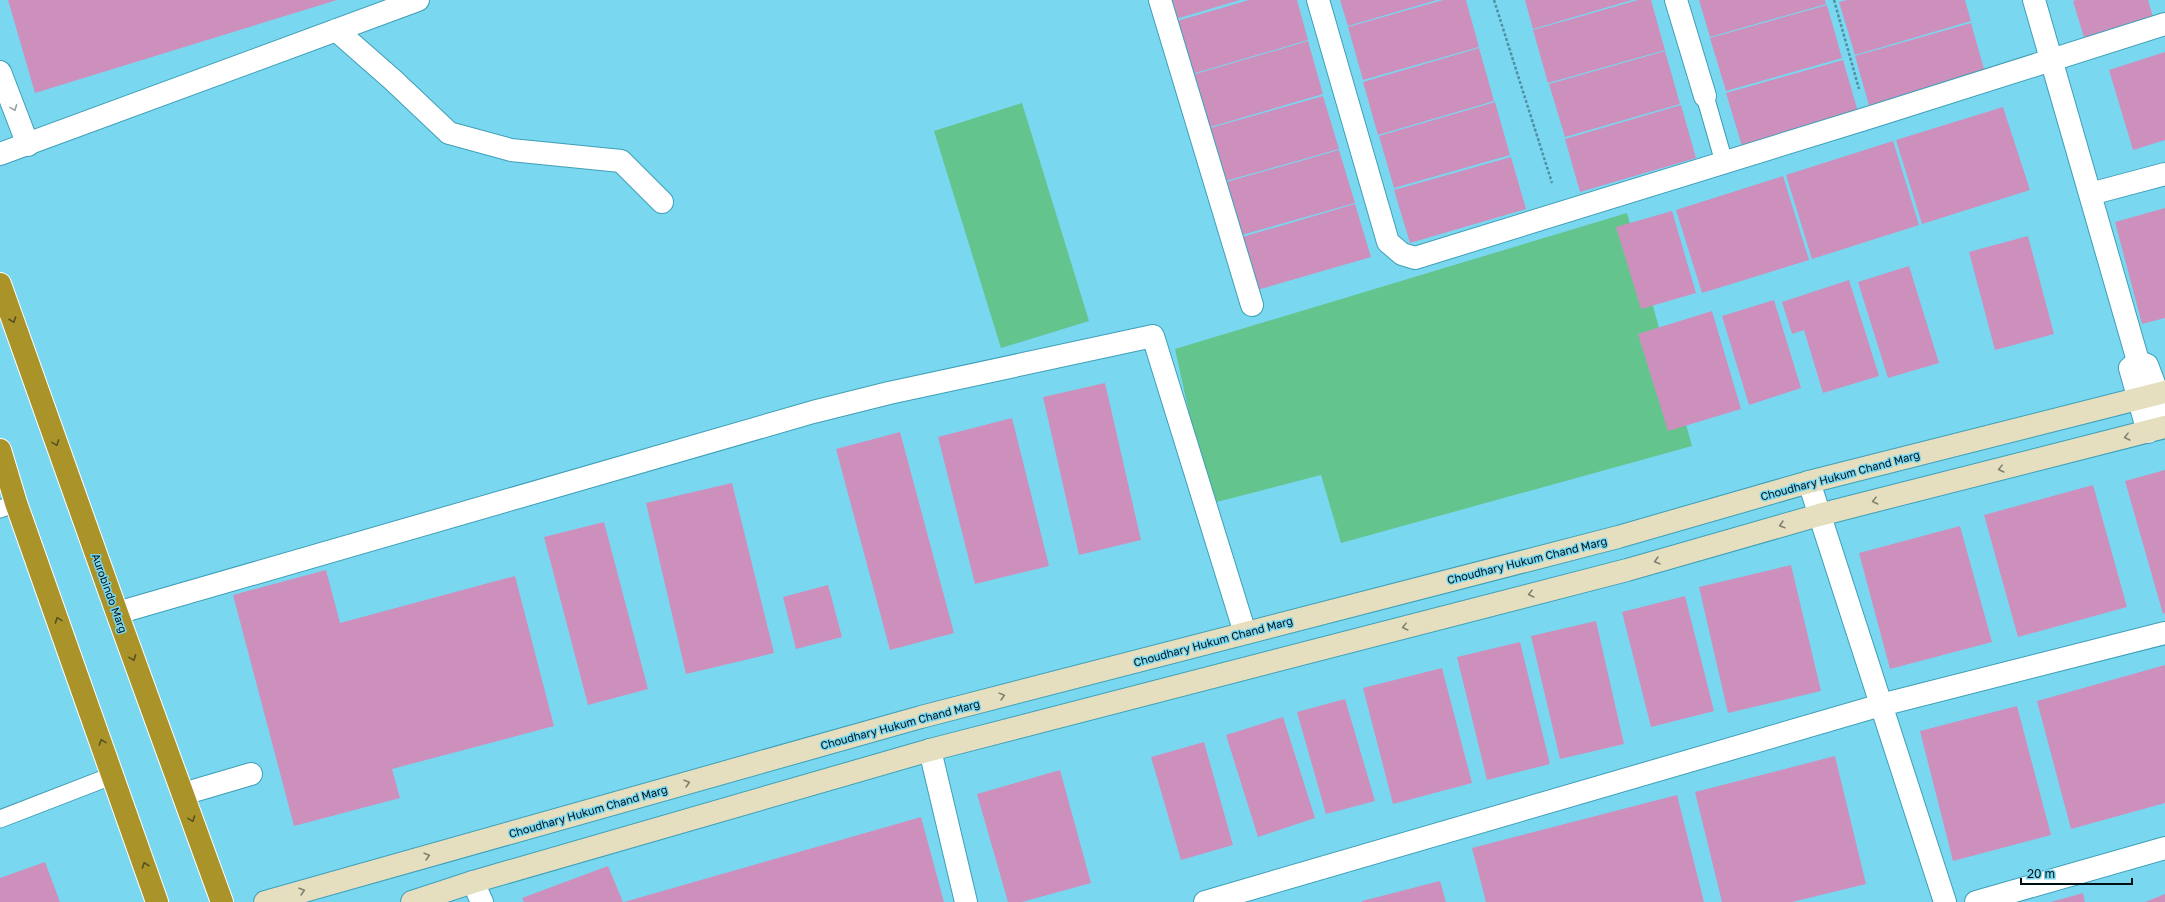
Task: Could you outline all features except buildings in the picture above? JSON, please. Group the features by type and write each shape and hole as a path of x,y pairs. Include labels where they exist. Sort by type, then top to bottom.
{"highway":[{"name":"Aurobindo Marg","path":"0,284 222,902"},
{"path":"0,450 8,506 114,775 157,902"}],"street":[{"path":"0,154 418,0"},
{"path":"1160,0 1252,305"},
{"path":"1318,0 1388,242 1394,249 1415,258 1868,118 2165,24"},
{"path":"1676,0 1705,96"},
{"path":"412,902 473,882 930,750 1626,570 1819,515 2156,429 2154,395 2130,368 2138,361 2034,0"},
{"path":"336,30 393,80 449,133 511,150 621,161 662,202"},
{"path":"0,72 28,144"},
{"path":"2090,194 2165,174"},
{"path":"117,613 813,412 889,393 1153,336 1245,633"},
{"name":"Choudhary Hukum Chand Marg","path":"265,902 921,717 1618,536 1809,482 2154,395"},
{"path":"1809,482 1944,902"},
{"path":"1205,902 1881,705 2165,633"},
{"path":"930,750 966,902"},
{"path":"183,794 251,774"},
{"path":"1976,902 2165,848"},
{"path":"473,882 482,902"}],"lane":[{"path":"1705,96 1724,162"},
{"path":"0,819 114,775"}],"path":[{"path":"1494,0 1561,212"},
{"path":"1834,0 1868,118"}],"green space":[{"path":"1022,103 1089,321 1001,348 934,131"},
{"path":"1627,213 1692,446 1341,543 1321,475 1209,504 1175,349"}]}
